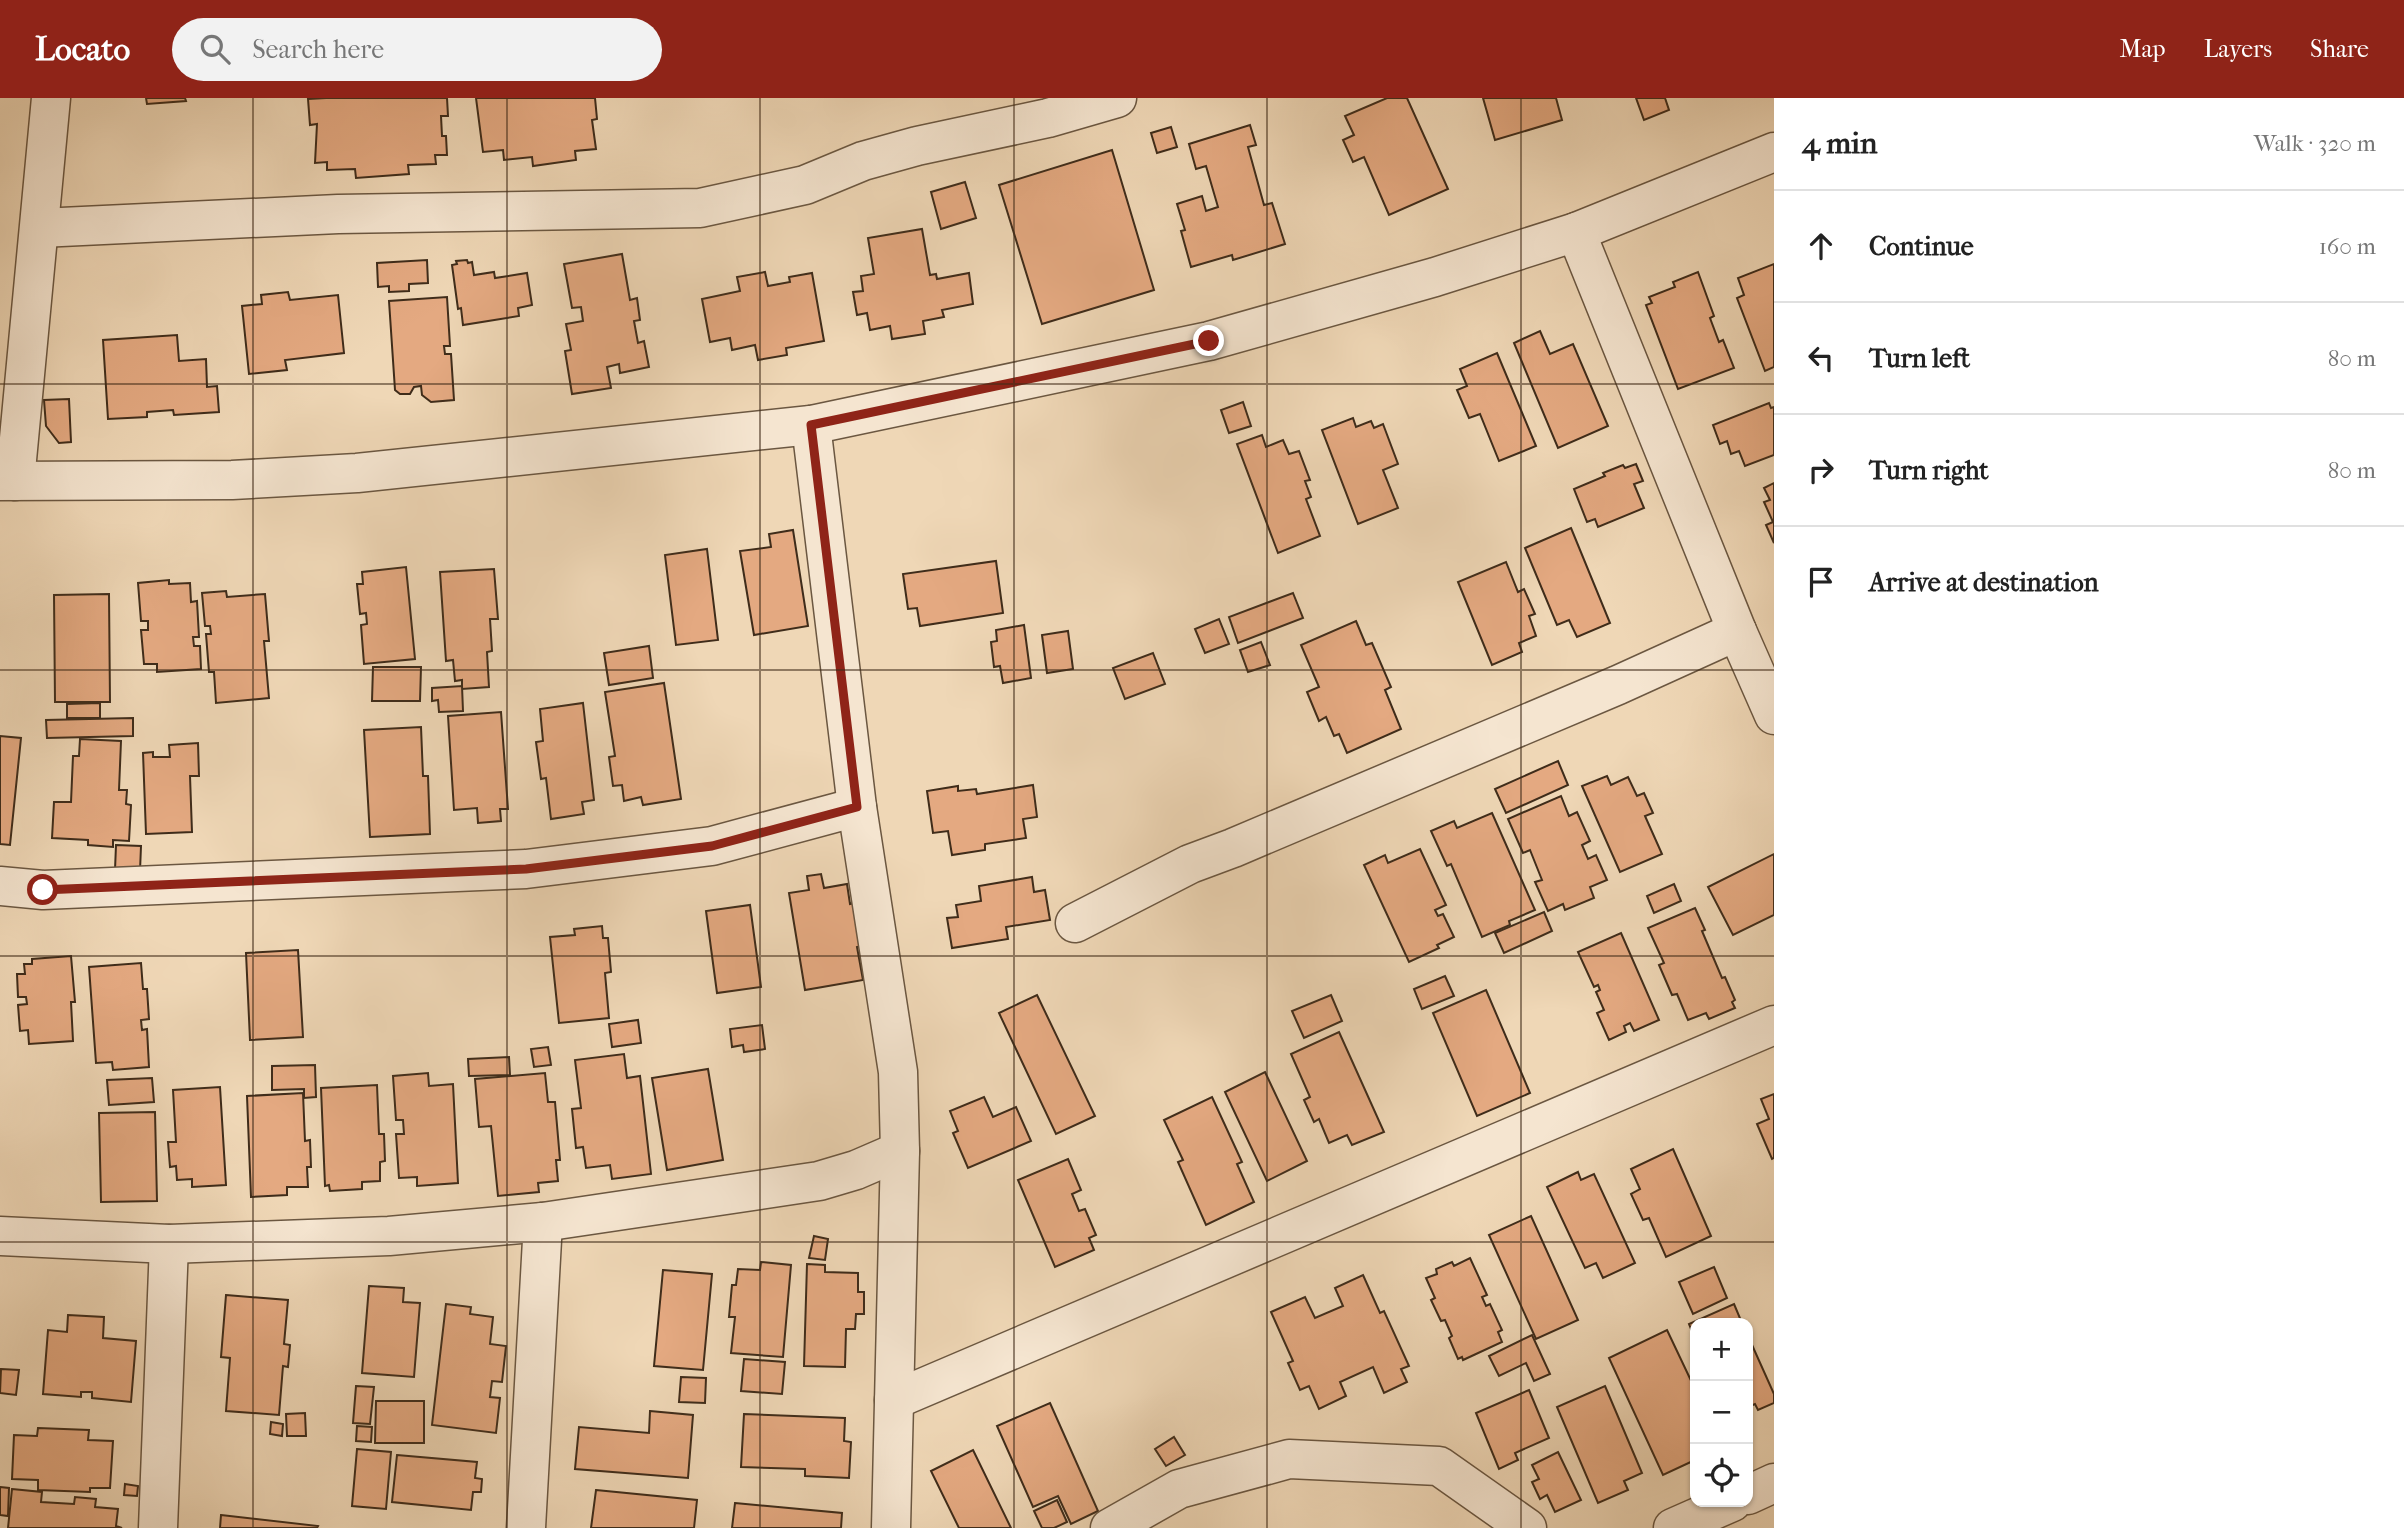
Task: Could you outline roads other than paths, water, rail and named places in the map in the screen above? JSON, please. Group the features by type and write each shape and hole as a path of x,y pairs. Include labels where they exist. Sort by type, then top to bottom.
{"street":[{"path":"51,98 40,228 8,481 232,480 357,473 811,425 1209,341 1435,277 1576,232 1774,152"},
{"path":"40,228 338,214 700,208 805,185 863,161 916,146 1048,118 1116,98"},
{"path":"1576,232 1737,631 1774,715"},
{"path":"811,425 857,807 898,1072 900,1151 891,1528"},
{"path":"1076,923 1190,864 1605,690 1737,631"},
{"path":"0,886 43,890 526,869 712,846 857,807"},
{"path":"894,1400 1774,1025"},
{"path":"0,1236 169,1244 390,1236 543,1222 819,1181 856,1170 900,1151"},
{"path":"526,1528 543,1222"},
{"path":"158,1528 169,1244"},
{"path":"1110,1528 1179,1489 1289,1459 1439,1466 1527,1528"},
{"path":"1753,1493 1774,1483"},
{"path":"1674,1528 1721,1507"}]}
